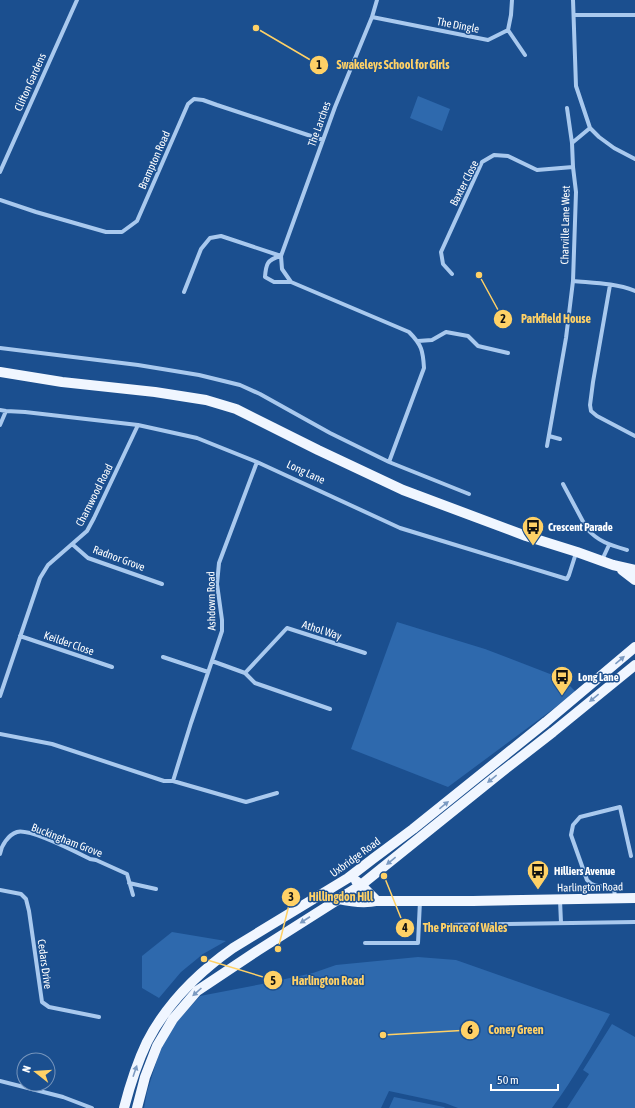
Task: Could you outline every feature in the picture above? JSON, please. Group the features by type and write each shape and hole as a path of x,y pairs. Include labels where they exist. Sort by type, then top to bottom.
{"main road":[{"path":"0,372 62,382 155,392 206,400 236,409 403,490 526,536 618,567 635,576"},
{"path":"618,567 635,570"},
{"path":"618,567 635,580"},
{"name":"Uxbridge Road","path":"124,1108 136,1067 148,1041 164,1015 198,975 234,948 348,878 474,781 635,647"},
{"path":"138,1108 145,1076 157,1046 173,1018 197,991 361,885 635,665"},
{"path":"348,878 361,885 377,901"},
{"name":"Harlington Road","path":"338,899 360,903 377,901 635,898"}],"street":[{"name":"Clifton Gardens","path":"0,172 77,0"},
{"name":"The Larches","path":"281,256 335,107 372,17 377,0"},
{"path":"512,0 508,30 526,55"},
{"path":"573,0 576,86 590,128 614,148 635,159"},
{"path":"574,15 635,15"},
{"name":"The Dingle","path":"372,17 488,40 508,30"},
{"name":"Brampton Road","path":"0,200 106,232 122,232 137,221 188,104 194,99 203,100 323,140"},
{"name":"Charville Lane West","path":"547,446 566,338 573,281 576,192 572,143 567,108"},
{"path":"572,143 590,128"},
{"name":"Baxter Close","path":"452,274 443,264 441,252 482,162 494,155 508,156 537,170 573,167"},
{"path":"184,292 201,248 210,238 221,236 281,256"},
{"path":"281,256 282,269 291,282"},
{"path":"281,256 272,258 266,266 265,277 274,282 291,282 409,332 418,341 423,354 424,368 389,462"},
{"path":"573,281 625,287 635,291"},
{"path":"610,285 593,382 590,411 635,436"},
{"path":"418,341 432,340 446,332 468,336 478,346 508,353"},
{"path":"0,348 138,365 199,375 240,385 260,394 330,433 389,462 469,494"},
{"name":"Long Lane","path":"0,410 138,425 197,438 257,462 400,528 567,578 577,552"},
{"path":"0,425 6,411"},
{"name":"Charnwood Road","path":"0,696 40,578 48,565 87,531 138,425"},
{"path":"549,436 560,439"},
{"name":"Ashdown Road","path":"173,781 222,631 217,584 219,563 257,462"},
{"path":"563,484 587,529 604,543 627,550"},
{"name":"Radnor Grove","path":"72,544 88,558 162,584"},
{"path":"601,561 609,545"},
{"name":"Athol Way","path":"245,673 287,628 365,653"},
{"name":"Keilder Close","path":"20,636 112,667"},
{"path":"163,657 208,672"},
{"path":"212,661 245,673 255,683 330,708"},
{"path":"0,734 52,744 164,781 173,781 246,802 277,793"},
{"path":"615,898 614,888 593,885 587,880 571,834 573,825 580,817 620,807 631,856"},
{"name":"Buckingham Grove","path":"0,854 1,849 8,838 17,832 32,834 127,874 133,895"},
{"path":"129,883 156,889"},
{"name":"Cedars Drive","path":"0,890 21,894 26,899 29,910 42,1002 49,1007 99,1017"},
{"path":"560,900 561,923"},
{"path":"365,943 418,943 420,901"},
{"path":"445,926 635,922"},
{"path":"0,1081 63,1097 92,1108"}],"shaded area":[{"path":"418,96 450,109 442,131 410,118"},
{"path":"397,622 485,649 563,679 576,692 448,787 351,749"},
{"path":"172,932 226,941 203,954 181,972 159,998 142,988 142,956"},
{"path":"418,957 456,960 610,1014 590,1050 552,1108 458,1108 445,1103 389,1091 381,1108 144,1108 147,1092 160,1050 173,1026 200,996 313,973 336,965"},
{"path":"612,1024 635,1037 635,1108 567,1108 589,1074 583,1070"},
{"path":"394,1097 444,1107 445,1108 389,1108"}],"place":[{"name":"Swakeleys School for Girls","path":"256,28"},
{"name":"Parkfield House","path":"479,275"},
{"name":"Crescent Parade","path":"533,546"},
{"name":"Long Lane","path":"562,696"},
{"name":"The Prince of Wales","path":"384,876"},
{"name":"Hilliers Avenue","path":"538,890"},
{"name":"Hillingdon Hill","path":"278,949"},
{"name":"Harlington Road","path":"204,959"},
{"name":"Coney Green","path":"383,1035"}]}
